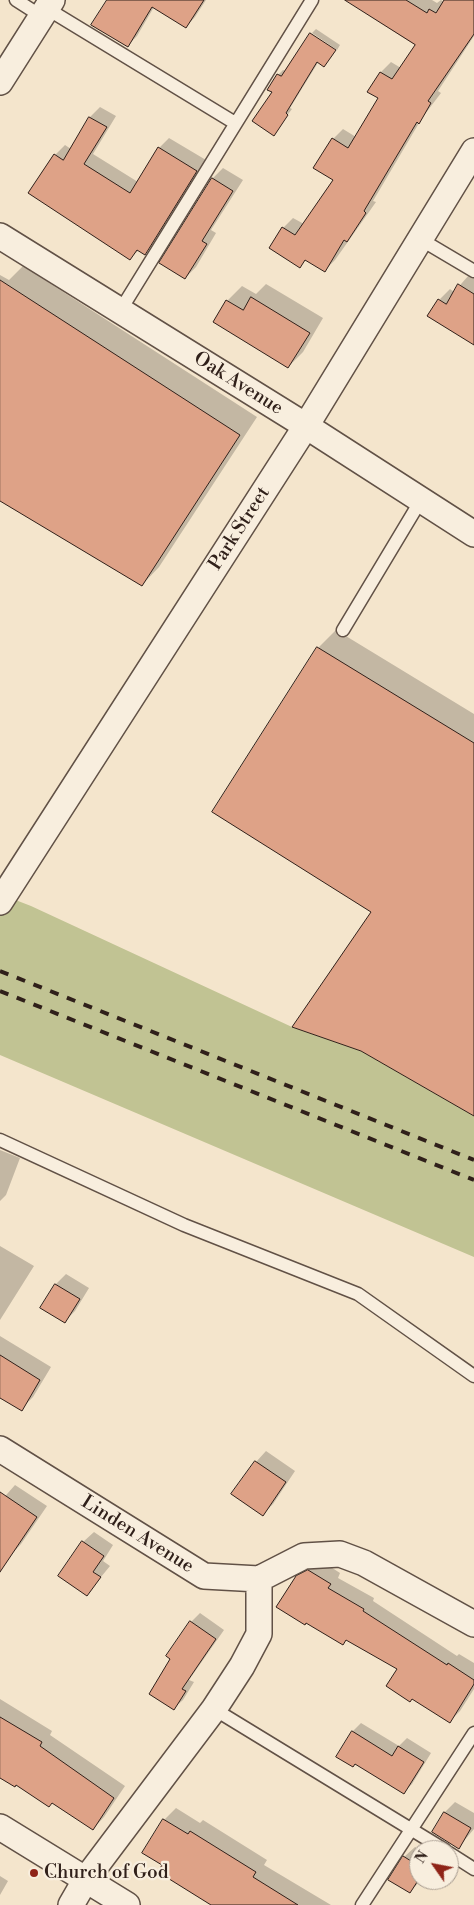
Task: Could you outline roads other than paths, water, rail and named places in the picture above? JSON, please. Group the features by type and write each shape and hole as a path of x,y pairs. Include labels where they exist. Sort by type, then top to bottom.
{"street":[{"path":"0,82 46,8"},
{"name":"Park Street","path":"2,899 306,426 474,151"},
{"name":"Oak Avenue","path":"0,236 306,426 474,534"},
{"name":"Linden Avenue","path":"0,1449 204,1576 259,1579"},
{"path":"71,1905 86,1879 214,1709 242,1666 259,1634 259,1579 304,1556 340,1554 364,1563 474,1624"},
{"path":"0,1827 127,1905"}],"lane":[{"path":"16,0 46,8 235,123"},
{"path":"120,311 312,0"},
{"path":"420,239 474,271"},
{"path":"342,630 421,500"},
{"path":"0,1140 184,1225 358,1294 474,1376"},
{"path":"214,1709 428,1840"},
{"path":"362,1905 474,1733"},
{"path":"459,1859 474,1869"}],"railway":[{"path":"0,971 474,1160"},
{"path":"0,991 474,1180"}],"place":[{"name":"Church of God","path":"34,1873"}]}
